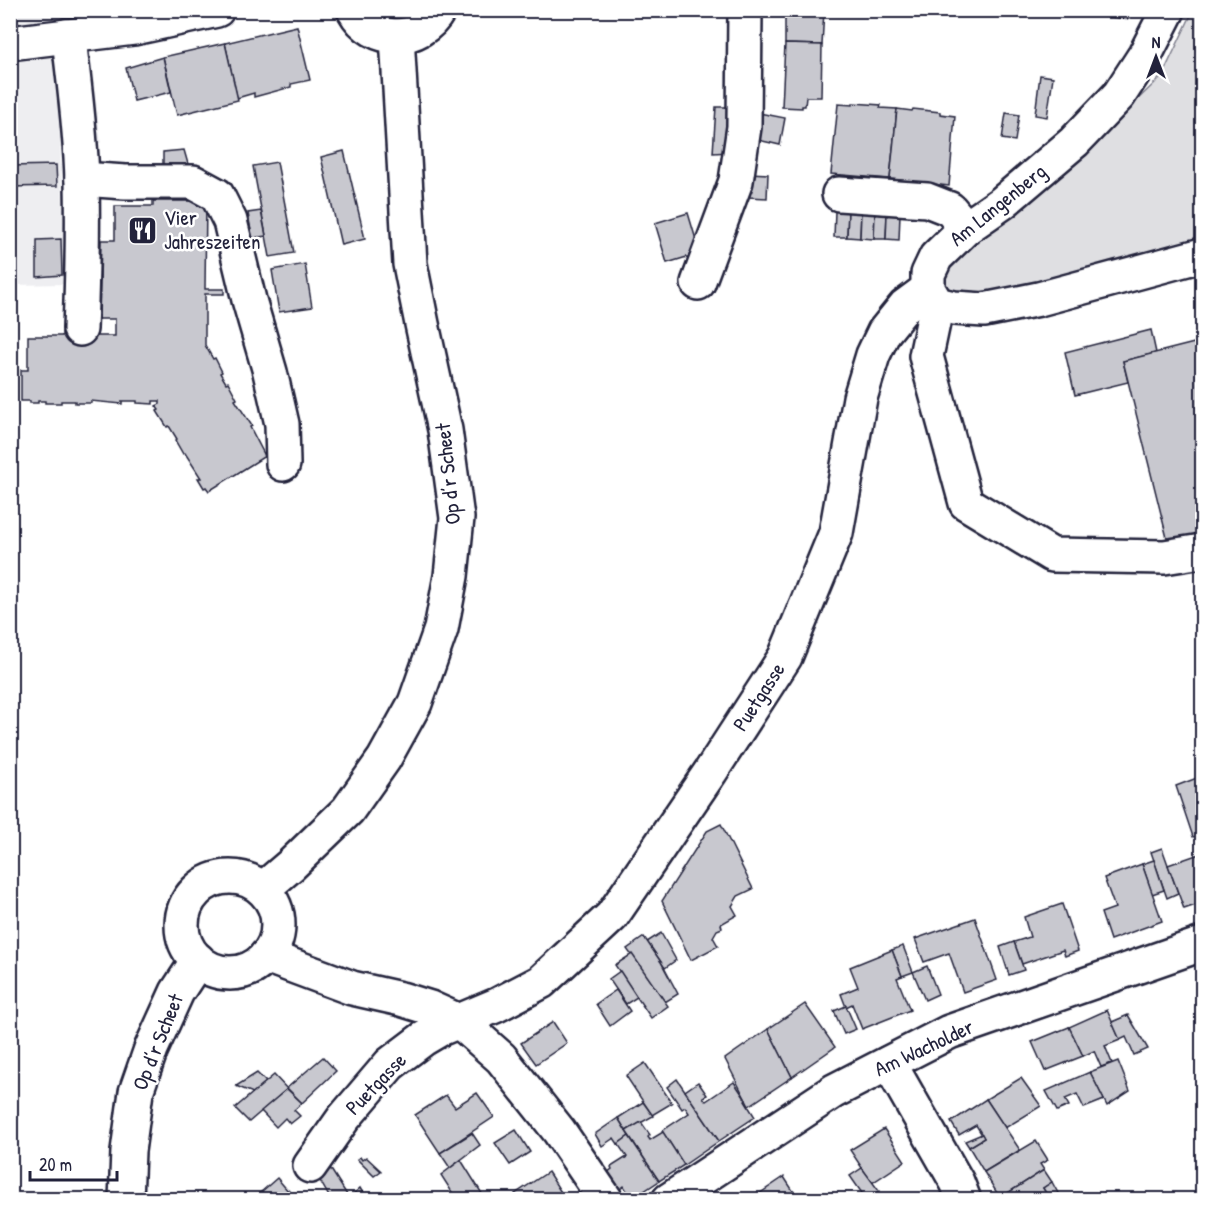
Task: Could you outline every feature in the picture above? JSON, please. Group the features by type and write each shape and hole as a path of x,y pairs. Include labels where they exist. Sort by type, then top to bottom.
{"street":[{"path":"354,10 362,22 375,31 397,36 423,29 439,10"},
{"path":"698,283 736,181 744,127 745,10"},
{"name":"Am Langenberg","path":"1168,10 1145,55 1119,95 1074,142 1002,203 966,228 936,257 928,274 932,296 926,356 966,503 1052,555 1164,557 1203,551"},
{"path":"10,43 134,28 199,12"},
{"path":"66,36 70,46 82,179 80,329"},
{"name":"Op d’r Scheet","path":"263,889 348,810 384,759 415,704 441,629 451,576 457,518 446,430 410,264 397,36"},
{"path":"82,179 125,182 194,182 217,195 230,221 249,300 270,372 282,424 283,464"},
{"path":"839,194 927,200 950,209 966,228"},
{"path":"932,296 954,308 984,310 1039,299 1203,255"},
{"name":"Puetgasse","path":"310,1166 343,1119 390,1064 440,1029 497,1005 541,982 612,916 785,657 836,533 860,398 873,355 884,332 904,306 932,296"},
{"path":"232,876 247,880 263,889 276,909 278,921 277,934 266,956 257,964 233,973 220,972 198,960 189,950 182,924 184,910 190,898 201,887 215,879 232,876"},
{"name":"Am Wacholder","path":"669,1200 834,1091 950,1032 1203,944"},
{"path":"266,956 352,988 430,1008 459,1021 501,1058 559,1131 606,1200"},
{"name":"Op d’r Scheet","path":"126,1200 128,1151 136,1092 151,1049 177,992 198,960"},
{"path":"889,1064 957,1182 964,1200"}],"shaded area":[{"path":"10,11 82,11 90,51 101,143 60,148 67,284 11,285"},
{"path":"1193,11 1202,11 1202,239 1002,290 959,294 943,290 943,275 959,253 1079,156 1162,76"}],"building":[{"path":"785,10 824,10 822,45 785,44"},
{"path":"1089,10 1102,10 1101,16 1088,15"},
{"path":"1102,10 1132,10 1129,19 1101,16"},
{"path":"297,26 310,80 254,97 254,93 237,98 225,43"},
{"path":"225,43 238,100 177,115 163,57"},
{"path":"785,44 822,45 821,97 806,97 805,106 802,108 782,107"},
{"path":"163,57 171,92 134,101 126,68"},
{"path":"1040,75 1053,77 1047,117 1035,115"},
{"path":"853,103 881,105 880,108 897,109 890,179 831,174 838,104 853,105"},
{"path":"716,107 732,107 730,152 713,153"},
{"path":"897,109 940,112 940,114 955,116 949,186 890,179"},
{"path":"759,113 785,118 780,145 754,139"},
{"path":"1006,113 1019,115 1015,141 1002,139"},
{"path":"184,150 188,164 163,164 163,152"},
{"path":"344,151 365,239 341,245 321,157"},
{"path":"277,162 294,253 270,257 253,166"},
{"path":"56,165 57,186 10,187 10,166"},
{"path":"749,173 768,174 767,198 748,197"},
{"path":"153,201 206,201 205,289 224,289 224,294 205,294 205,345 213,359 215,358 222,372 220,373 226,383 228,382 237,399 235,400 252,426 250,427 265,456 209,491 206,487 204,488 198,478 201,478 185,453 183,454 175,440 177,439 157,411 159,410 156,406 160,404 160,401 153,401 153,404 122,401 122,404 91,401 91,403 38,401 38,403 30,403 30,401 21,401 21,370 28,370 28,336 62,336 62,332 76,332 76,336 115,336 115,319 99,319 101,240 115,240 115,206 153,206"},
{"path":"261,211 266,236 252,238 248,213"},
{"path":"835,211 848,211 847,237 834,237"},
{"path":"848,211 861,212 860,238 847,237"},
{"path":"861,212 875,213 874,239 860,238"},
{"path":"688,213 700,253 667,263 655,223"},
{"path":"875,213 887,213 886,239 874,239"},
{"path":"887,213 900,214 899,240 886,239"},
{"path":"61,239 62,275 37,277 37,240"},
{"path":"305,264 312,307 279,312 272,270"},
{"path":"1151,330 1156,353 1123,361 1128,382 1075,395 1065,352"},
{"path":"1202,341 1202,537 1169,546 1123,361"},
{"path":"1202,776 1202,847 1198,836 1193,837 1176,786"},
{"path":"721,824 753,889 738,896 732,906 737,915 721,924 722,928 717,930 713,937 718,946 691,960 662,901 707,831"},
{"path":"1162,848 1178,893 1167,898 1151,852"},
{"path":"1202,853 1202,903 1184,909 1168,865"},
{"path":"1154,860 1164,890 1152,894 1142,864"},
{"path":"1142,864 1162,921 1110,940 1101,913 1115,908 1104,878"},
{"path":"1062,904 1078,951 1065,956 1063,950 1022,964 1014,942 1030,937 1024,917"},
{"path":"975,918 997,980 963,992 949,953 924,962 915,939"},
{"path":"661,933 676,960 665,968 647,942"},
{"path":"644,937 678,994 665,1002 627,949"},
{"path":"1014,942 1024,970 1009,975 1000,947"},
{"path":"903,946 913,972 902,976 892,950"},
{"path":"892,950 902,976 897,978 910,1010 862,1029 852,1004 846,1007 841,994 858,987 850,967"},
{"path":"632,954 668,1006 651,1018 615,965"},
{"path":"927,966 938,994 925,1000 913,972"},
{"path":"620,971 637,997 626,1004 609,979"},
{"path":"616,990 630,1011 610,1026 596,1004"},
{"path":"805,1004 835,1047 792,1077 768,1029"},
{"path":"846,1006 856,1029 844,1034 834,1011"},
{"path":"1107,1010 1120,1040 1105,1046 1112,1063 1101,1067 1094,1051 1083,1056 1069,1027"},
{"path":"1128,1015 1148,1049 1134,1055 1126,1037 1120,1040 1112,1022"},
{"path":"553,1022 567,1043 536,1064 521,1043"},
{"path":"1069,1027 1083,1056 1045,1071 1032,1042"},
{"path":"768,1029 792,1077 749,1106 725,1059"},
{"path":"323,1057 336,1071 302,1103 287,1088"},
{"path":"1118,1061 1130,1091 1107,1106 1090,1072"},
{"path":"645,1063 672,1103 652,1115 626,1076"},
{"path":"1090,1072 1104,1100 1084,1108 1077,1094 1065,1099 1069,1106 1057,1111 1046,1091"},
{"path":"257,1073 266,1082 253,1093 236,1086"},
{"path":"274,1075 287,1089 249,1122 235,1108"},
{"path":"1021,1078 1041,1106 1005,1128 986,1099"},
{"path":"677,1079 719,1141 684,1165 662,1131 689,1113 685,1107 682,1109 667,1087"},
{"path":"698,1082 707,1095 703,1097 706,1101 734,1082 755,1117 719,1141 685,1091"},
{"path":"287,1089 302,1103 294,1110 300,1116 290,1124 285,1118 276,1127 261,1111"},
{"path":"477,1093 494,1117 440,1153 415,1115 446,1095 455,1107"},
{"path":"986,1099 1020,1150 984,1172 969,1147 984,1138 976,1125 959,1135 951,1122"},
{"path":"643,1102 653,1116 626,1131 618,1118"},
{"path":"618,1118 629,1136 618,1144 614,1138 602,1146 595,1134"},
{"path":"641,1122 650,1135 648,1137 650,1140 663,1132 684,1165 659,1181 626,1131"},
{"path":"884,1129 905,1161 872,1183 850,1150"},
{"path":"516,1130 530,1152 510,1165 495,1143"},
{"path":"472,1133 480,1145 450,1168 440,1153"},
{"path":"982,1134 984,1138 969,1147 965,1141"},
{"path":"629,1136 659,1181 632,1199 624,1186 619,1190 607,1173 612,1169 611,1167 627,1157 618,1144"},
{"path":"1036,1141 1048,1160 1040,1164 1044,1170 1000,1198 984,1172"},
{"path":"360,1157 362,1160 366,1157 381,1171 374,1176 357,1159"},
{"path":"461,1160 486,1200 457,1200 441,1175"},
{"path":"330,1168 349,1198 346,1200 331,1200 318,1177"},
{"path":"862,1168 879,1191 866,1199 850,1176"},
{"path":"1044,1170 1052,1182 1043,1188 1050,1200 1001,1200 1000,1198"},
{"path":"548,1172 566,1200 519,1200 515,1194"},
{"path":"784,1177 799,1200 750,1200"},
{"path":"277,1178 289,1192 280,1200 252,1200"},
{"path":"1052,1182 1059,1195 1050,1200 1043,1188"},
{"path":"360,1188 367,1200 346,1200 349,1198"},
{"path":"289,1192 296,1200 280,1200"}],"place":[{"name":"Vier Jahreszeiten","path":"143,230"}]}
